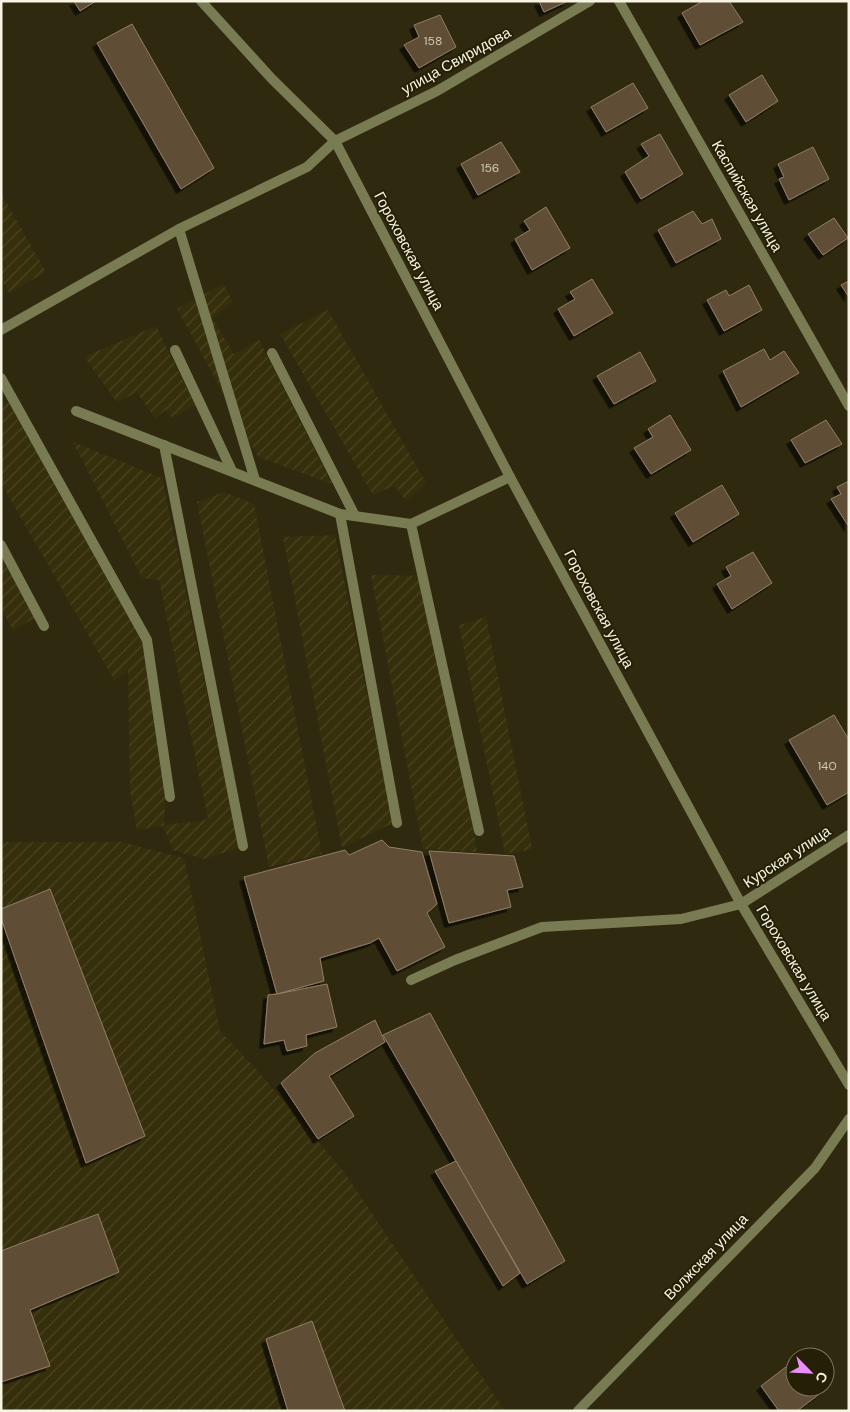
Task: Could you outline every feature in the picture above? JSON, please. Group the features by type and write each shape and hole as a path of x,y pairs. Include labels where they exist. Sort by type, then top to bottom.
{"street":[{"name":"Гороховская улица","path":"201,1 272,79 335,141 510,477 741,904 849,1085"},
{"path":"210,1 212,13"},
{"name":"улица Свиридова","path":"1,330 179,229 307,167 335,141 437,91 590,1"},
{"name":"Каспийская улица","path":"619,1 849,406"},
{"path":"179,229 255,480"},
{"path":"176,350 232,471"},
{"path":"272,354 355,516"},
{"path":"1,378 147,640 170,798"},
{"path":"76,410 340,514 411,524 510,477"},
{"path":"164,445 243,846"},
{"path":"340,514 397,823"},
{"path":"411,524 479,832"},
{"path":"1,545 44,626"},
{"name":"Курская улица","path":"411,980 455,960 542,927 681,919 741,904 849,835"},
{"name":"Волжская улица","path":"578,1411 815,1168 849,1119"}],"shaded area":[{"path":"1,193 46,272 9,293 1,279 1,268 6,265 1,257"},
{"path":"223,284 233,302 212,318 234,354 259,340 332,484 258,457 177,309"},
{"path":"328,310 426,483 406,501 394,486 373,495 280,334"},
{"path":"156,326 195,405 172,418 166,410 155,418 137,392 117,402 84,357"},
{"path":"11,401 145,643 166,786 164,826 208,819 159,580 142,578 73,442 162,478 239,848 203,859 173,850 163,826 137,830 130,792 128,671 114,680 1,483 1,405"},
{"path":"224,492 254,504 322,854 269,867 197,502"},
{"path":"335,535 393,823 342,848 283,537"},
{"path":"1,536 42,614 13,630 1,609"},
{"path":"371,575 428,576 477,852 423,849"},
{"path":"486,617 532,849 505,854 459,625"},
{"path":"1,842 121,842 184,858 220,1031 257,1070 344,1172 505,1411 1,1411"}],"building":[{"path":"74,1 96,1 80,11"},
{"path":"539,1 568,1 544,12"},
{"path":"703,1 729,1 743,22 700,45 682,13"},
{"path":"440,15 456,47 419,68 404,45 419,37 414,25"},
{"path":"132,24 214,168 181,189 97,43"},
{"path":"762,75 778,101 746,122 729,95"},
{"path":"633,83 648,108 606,132 591,107"},
{"path":"660,134 683,174 641,199 625,172 649,156 641,144"},
{"path":"501,142 520,172 478,195 461,164"},
{"path":"813,147 829,179 789,200 779,179 784,177 778,164"},
{"path":"546,207 570,248 532,270 515,239 530,230 524,221"},
{"path":"693,211 702,224 712,219 721,239 676,263 658,230"},
{"path":"834,218 848,238 823,255 808,234"},
{"path":"592,279 613,313 574,336 558,309 575,299 570,292"},
{"path":"849,281 849,297 841,285"},
{"path":"749,285 762,310 724,331 707,300 726,290 729,296"},
{"path":"764,349 770,360 784,351 799,373 741,407 723,371"},
{"path":"640,352 656,381 614,404 597,376"},
{"path":"670,415 691,450 651,474 634,448 653,437 648,429"},
{"path":"826,420 842,444 805,463 791,440"},
{"path":"849,481 849,527 831,499 841,494 837,487"},
{"path":"722,485 739,514 693,542 675,513"},
{"path":"753,552 772,583 732,609 717,584 731,576 726,567"},
{"path":"834,715 849,740 849,792 827,805 789,740"},
{"path":"382,840 389,847 422,852 437,904 427,913 445,947 397,971 379,938 370,943 320,958 324,981 277,994 244,877 345,850 349,855"},
{"path":"429,851 514,856 523,887 507,890 511,907 449,923"},
{"path":"50,889 145,1136 86,1163 1,918 1,909"},
{"path":"327,984 337,1027 306,1035 307,1046 287,1051 284,1040 264,1044 268,995"},
{"path":"430,1013 565,1261 527,1284 383,1035"},
{"path":"375,1020 385,1042 329,1076 354,1116 318,1139 281,1083 315,1053"},
{"path":"456,1161 520,1273 503,1286 435,1171"},
{"path":"98,1214 119,1272 30,1310 50,1366 1,1382 1,1251"},
{"path":"312,1321 345,1411 288,1411 266,1339"},
{"path":"785,1368 785,1397 815,1397 797,1411 779,1411 761,1386"}]}
